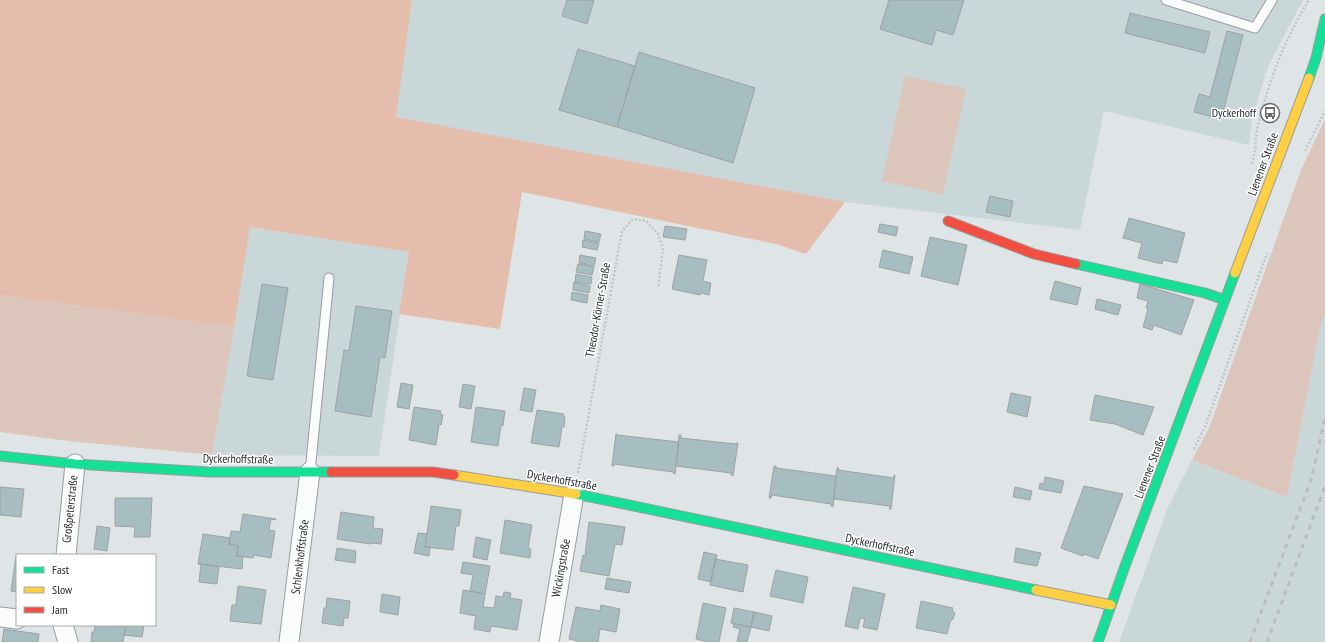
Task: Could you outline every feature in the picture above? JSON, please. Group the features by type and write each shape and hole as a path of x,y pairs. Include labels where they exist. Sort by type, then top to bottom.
{"street":[{"name":"Lienener Straße","path":"1098,642 1316,58 1325,19"},
{"name":"Lienener Straße","path":"1316,58 1325,50"},
{"path":"948,222 1034,254 1205,293 1225,300"},
{"name":"Dyckerhoffstraße","path":"0,456 75,464 209,472 433,472 574,494 1111,605"},
{"name":"Großpeterstraße","path":"66,554 75,464"},
{"name":"Schlenkhoffstraße","path":"289,642 310,472"},
{"name":"Wickingstraße","path":"549,642 574,494"},
{"path":"0,617 16,619"},
{"path":"63,626 68,642"}],"lane":[{"path":"1166,0 1255,28 1272,0"},
{"path":"310,472 329,278"}],"path":[{"name":"Theodor-Körner-Straße","path":"574,494 622,231 633,219 646,221 658,234 663,248 658,288"}],"shaded area":[{"path":"0,0 412,0 396,117 845,202 806,254 776,244 522,192 500,329 399,314 409,252 250,227 234,327 0,295"},
{"path":"412,0 1303,0 1268,67 1252,118 1249,145 1104,111 1080,230 845,202 651,167 395,117"},
{"path":"905,76 966,89 943,194 882,181"},
{"path":"1325,119 1325,315 1320,328 1287,497 1192,460 1209,428 1301,170"},
{"path":"250,227 409,252 379,456 212,455"},
{"path":"0,295 234,327 212,455 69,441 0,432"},
{"path":"1325,315 1325,642 1119,642 1168,507 1192,460 1287,497 1320,328"}],"building":[{"path":"567,0 594,0 587,24 562,16"},
{"path":"889,0 964,0 953,35 936,30 932,45 880,29"},
{"path":"1130,13 1210,32 1205,53 1125,33"},
{"path":"1227,31 1243,35 1221,119 1194,112 1199,94 1210,97"},
{"path":"578,49 635,66 617,127 559,110"},
{"path":"639,52 755,88 733,163 617,127"},
{"path":"990,196 1013,201 1010,217 986,212"},
{"path":"1129,218 1185,233 1177,263 1163,260 1162,264 1138,258 1142,243 1123,238"},
{"path":"880,224 898,227 896,236 878,232"},
{"path":"665,226 687,229 685,240 663,237"},
{"path":"585,231 601,234 599,242 584,239"},
{"path":"930,237 967,245 958,285 921,276"},
{"path":"583,240 599,243 597,250 582,247"},
{"path":"883,250 913,257 909,274 879,267"},
{"path":"580,255 596,258 594,266 579,263"},
{"path":"679,255 707,260 703,281 711,283 709,295 701,293 700,295 672,289"},
{"path":"578,264 594,267 592,275 576,272"},
{"path":"576,274 592,277 591,284 575,282"},
{"path":"1055,281 1081,288 1077,305 1050,299"},
{"path":"574,282 590,286 589,293 573,290"},
{"path":"262,284 288,288 273,380 247,376"},
{"path":"1140,284 1194,300 1181,335 1154,325 1152,330 1143,327 1148,309 1146,308 1148,301 1137,298"},
{"path":"572,292 588,295 587,303 571,300"},
{"path":"1097,299 1121,305 1118,315 1095,309"},
{"path":"356,306 392,311 385,358 380,357 371,417 335,411 344,350 349,351"},
{"path":"401,383 413,385 409,409 397,407"},
{"path":"463,384 475,386 471,409 459,407"},
{"path":"524,388 536,390 532,412 520,410"},
{"path":"1011,393 1031,397 1027,417 1007,412"},
{"path":"1095,395 1154,407 1143,435 1115,424 1090,420"},
{"path":"414,407 441,411 440,414 443,415 441,425 439,424 436,445 409,440"},
{"path":"476,407 505,411 498,446 471,442"},
{"path":"537,410 564,414 564,427 562,427 559,447 531,443"},
{"path":"616,434 679,442 675,474 673,472 614,464 614,466 612,466"},
{"path":"679,435 681,435 681,438 738,443 733,476 731,473 676,466"},
{"path":"774,466 776,466 776,468 836,476 833,507 831,504 772,495 771,498 769,498"},
{"path":"837,468 839,468 838,470 894,478 895,475 891,509 889,509 890,506 834,499"},
{"path":"1045,477 1064,481 1061,493 1039,489 1040,483 1044,484"},
{"path":"1084,486 1123,494 1098,559 1084,554 1083,556 1061,548"},
{"path":"0,487 24,489 21,517 0,515"},
{"path":"1015,487 1032,491 1030,500 1013,497"},
{"path":"115,498 152,498 150,537 134,537 135,527 115,526"},
{"path":"431,506 461,510 459,526 456,526 453,550 425,547"},
{"path":"341,512 374,517 373,528 383,529 381,544 370,544 337,539"},
{"path":"243,514 276,519 271,519 269,530 275,531 271,558 254,555 253,558 237,556 238,546 229,544 231,531 240,532"},
{"path":"505,520 532,525 528,548 531,549 530,558 500,553"},
{"path":"589,522 625,527 622,545 615,544 609,576 580,571 583,555 585,556"},
{"path":"97,526 110,528 107,551 94,549"},
{"path":"418,533 427,534 425,547 430,547 429,556 414,553"},
{"path":"203,534 230,538 229,544 238,546 237,556 243,556 242,569 198,564"},
{"path":"476,537 491,540 487,560 473,557"},
{"path":"337,548 356,551 355,563 335,560"},
{"path":"1016,548 1041,553 1037,566 1014,562"},
{"path":"704,552 717,555 711,582 698,579"},
{"path":"16,556 16,592 11,591"},
{"path":"715,559 748,565 743,592 710,585"},
{"path":"463,562 490,566 485,594 470,591 473,575 461,573"},
{"path":"201,564 219,567 217,584 199,582"},
{"path":"776,570 808,577 803,603 770,596"},
{"path":"607,578 631,582 629,593 605,589"},
{"path":"238,586 266,590 261,624 230,621 232,605 236,605"},
{"path":"853,587 885,594 877,630 863,627 865,619 860,618 858,629 845,626"},
{"path":"463,590 485,594 483,607 494,608 496,596 503,597 504,592 511,593 510,598 522,600 517,630 491,626 490,632 474,629 476,616 460,613"},
{"path":"382,594 400,597 398,615 380,612"},
{"path":"327,598 350,601 348,618 344,618 343,626 322,623"},
{"path":"921,601 953,608 952,610 955,613 950,622 947,634 916,628"},
{"path":"703,603 726,608 719,642 709,642 696,639"},
{"path":"601,605 620,609 616,632 600,629 598,642 583,642 569,639 576,607 600,611"},
{"path":"734,608 754,612 751,627 731,623"},
{"path":"754,612 772,616 769,631 751,627"},
{"path":"734,624 751,627 747,642 737,642 740,629 733,627"},
{"path":"95,626 126,626 123,642 91,642 92,632 94,632"},
{"path":"126,626 144,626 142,637 124,635"},
{"path":"4,629 39,634 38,642 2,642"}],"railway":[{"path":"1250,642 1312,477 1325,417"},
{"path":"1267,642 1325,486"}],"traffic: fast":[{"path":"1309,78 1316,58 1325,19"},
{"path":"1076,264 1205,293 1225,300"},
{"path":"1098,642 1235,273"},
{"path":"0,456 75,464 209,472 331,472"},
{"path":"576,494 1036,590"}],"traffic: slow":[{"path":"1235,273 1309,78"},
{"path":"454,475 576,494"},
{"path":"1036,590 1111,605"}],"traffic: jam":[{"path":"948,221 1034,254 1076,264"},
{"path":"331,472 433,472 454,475"}],"place":[{"name":"Dyckerhoff","path":"1270,113"}]}
